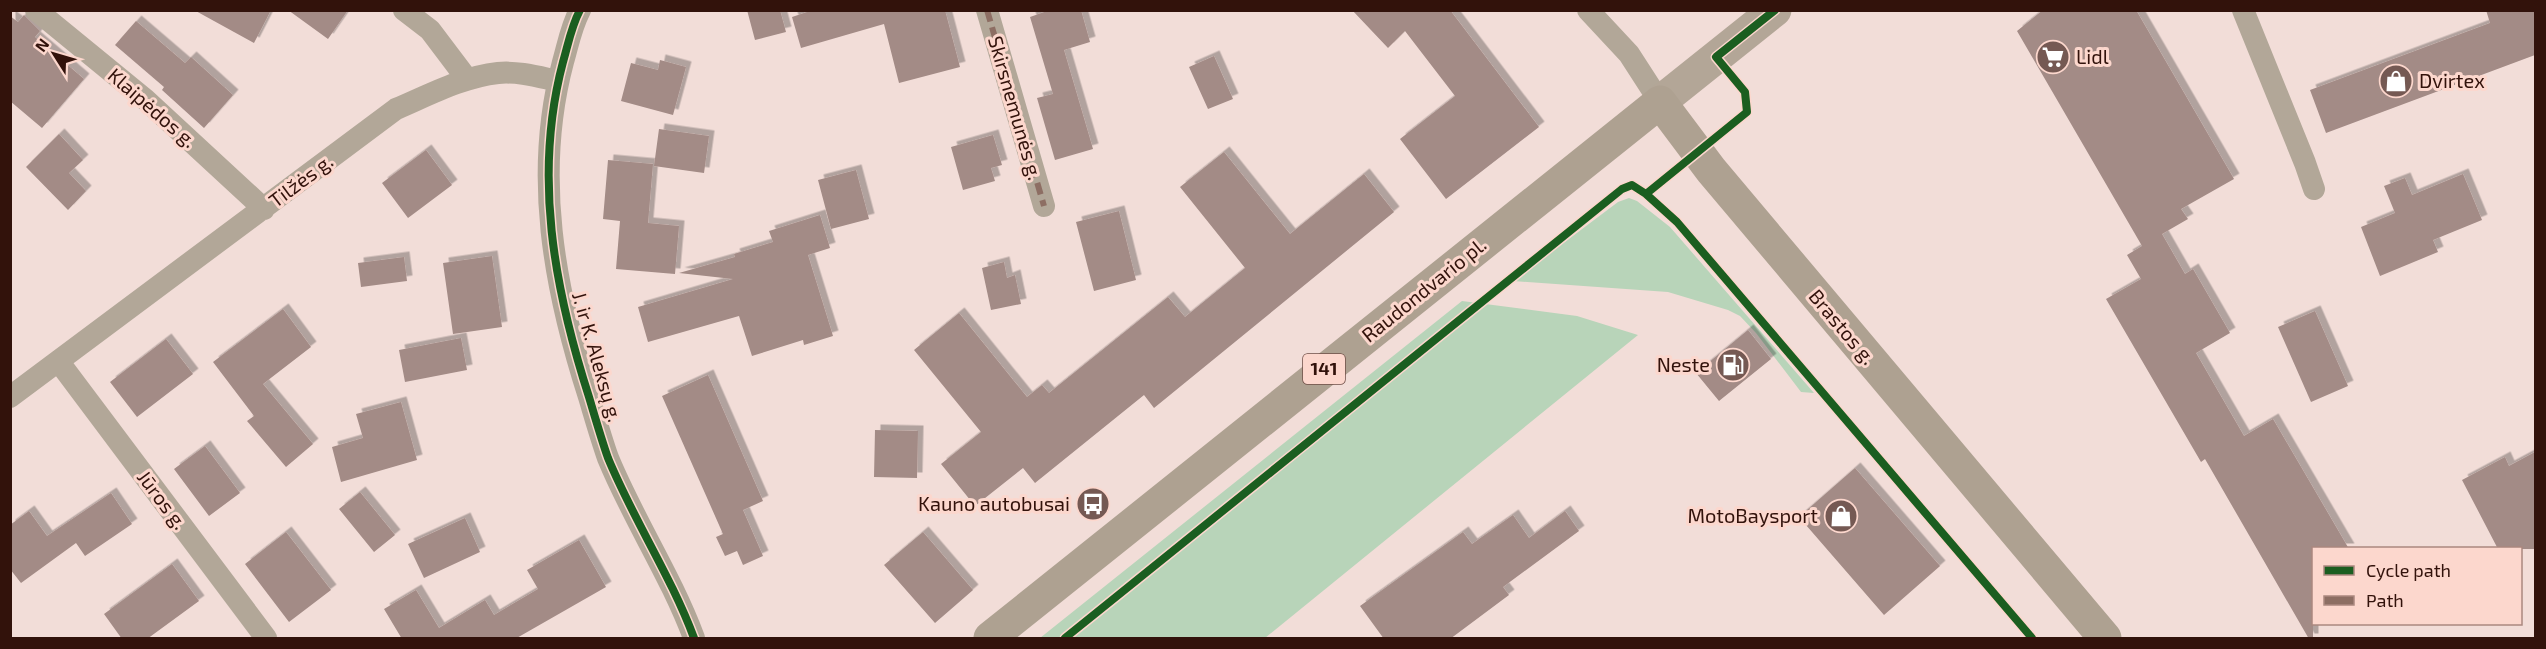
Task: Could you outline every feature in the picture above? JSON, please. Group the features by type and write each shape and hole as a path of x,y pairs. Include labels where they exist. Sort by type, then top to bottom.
{"main road":[{"name":"Raudondvario pl.","path":"990,639 1775,10"},
{"name":"Brastos g.","path":"1660,102 1718,179 2105,639"}],"street":[{"name":"Klaipėdos g.","path":"36,10 146,100 264,209"},
{"path":"404,10 430,30 467,79"},
{"path":"558,81 574,21 580,10"},
{"name":"Skirsnemunės g.","path":"987,10 1044,206"},
{"name":"Brastos g.","path":"1588,10 1629,54 1660,102"},
{"path":"2243,10 2306,163 2314,189"},
{"name":"Tilžės g.","path":"10,398 396,109 467,79 499,72 558,81"},
{"name":"J. ir K. Aleksų g.","path":"558,81 549,138 547,194 553,257 576,358 608,458 693,634"},
{"name":"Jūros g.","path":"59,362 266,639"}],"green space":[{"path":"1629,198 1637,201 1670,227 1814,393 1801,392 1756,333 1740,316 1728,310 1668,292 1513,281 1618,202"},
{"path":"1462,301 1577,316 1638,335 1265,638 1040,638"}],"building":[{"path":"194,10 271,10 254,43"},
{"path":"288,10 348,10 328,39"},
{"path":"747,10 780,10 786,32 755,40"},
{"path":"813,10 945,10 960,67 899,83 884,24 801,48 792,17"},
{"path":"1050,10 1081,10 1090,42 1064,50 1093,149 1055,160 1037,98 1053,94 1030,17"},
{"path":"1352,10 1450,10 1539,127 1446,199 1400,139 1455,96 1405,31 1388,48"},
{"path":"2043,10 2136,10 2234,179 2181,209 2188,219 2162,234 2185,274 2193,269 2230,333 2196,353 2244,436 2273,419 2348,547 2312,547 2313,639 2309,639 2205,459 2201,462 2106,299 2141,279 2127,255 2142,246 2017,31"},
{"path":"2486,10 2535,10 2535,55 2326,133 2310,90 2490,23"},
{"path":"24,15 40,31 35,37 84,79 42,128 10,101 10,16 18,22"},
{"path":"136,21 185,63 191,57 233,95 204,128 162,90 164,87 115,45"},
{"path":"1214,56 1233,99 1208,109 1189,67"},
{"path":"660,60 686,67 673,115 621,101 631,63 658,70"},
{"path":"659,129 709,136 704,173 654,166"},
{"path":"59,134 83,160 69,173 86,191 68,210 26,167"},
{"path":"993,135 1002,165 991,168 995,181 963,190 951,147"},
{"path":"426,150 452,185 408,218 382,183"},
{"path":"1224,152 1290,234 1364,174 1394,212 1154,408 1144,395 1035,483 1023,468 975,506 941,464 981,432 914,350 959,313 1027,397 1042,385 1049,393 1168,297 1185,317 1245,268 1180,187"},
{"path":"608,160 653,164 648,223 679,226 675,274 616,269 620,221 603,219"},
{"path":"856,170 869,219 831,229 818,180"},
{"path":"2463,174 2482,220 2433,240 2438,252 2380,276 2361,227 2395,213 2384,186 2405,178 2412,195"},
{"path":"1119,211 1136,280 1094,291 1076,222"},
{"path":"820,215 830,248 808,255 833,336 804,345 803,340 752,356 739,316 648,342 638,307 733,279 679,273 735,257 734,254 773,242 769,231"},
{"path":"492,256 502,327 453,334 443,263"},
{"path":"404,257 407,281 361,287 358,263"},
{"path":"1004,262 1007,278 1015,275 1021,304 991,310 982,268"},
{"path":"283,309 311,347 263,384 313,444 286,467 247,421 254,416 213,362"},
{"path":"2315,311 2348,386 2311,402 2278,327"},
{"path":"1748,330 1771,359 1719,401 1696,373"},
{"path":"461,338 467,370 405,382 399,350"},
{"path":"166,339 193,374 137,417 110,382"},
{"path":"708,375 763,501 743,510 763,556 743,565 737,551 725,556 716,537 723,534 662,396"},
{"path":"401,402 417,460 341,482 332,447 363,438 356,414"},
{"path":"875,430 918,431 917,478 874,477"},
{"path":"205,446 240,493 209,516 174,469"},
{"path":"2535,452 2535,549 2497,547 2462,480 2505,457 2509,466"},
{"path":"1855,468 1940,566 1884,615 1799,517"},
{"path":"360,492 395,535 374,552 339,509"},
{"path":"111,493 132,524 85,556 76,543 21,583 10,569 10,525 29,511 47,536"},
{"path":"1565,511 1579,531 1503,587 1509,595 1450,639 1384,639 1360,606 1463,532 1472,544 1513,515 1529,538"},
{"path":"465,518 480,552 424,578 408,544"},
{"path":"286,532 331,590 289,622 245,564"},
{"path":"923,532 973,590 935,623 884,565"},
{"path":"579,540 606,587 515,639 402,639 384,609 416,590 439,628 485,600 494,615 538,589 527,570"},
{"path":"172,564 199,601 147,639 122,639 104,614"}],"marked path":[{"path":"987,10 1044,206"}],"cycle path":[{"path":"580,10 563,62 554,104 549,147 549,189 557,273 577,356 608,458 694,638"},
{"path":"1646,194 1747,112 1745,92 1716,57 1775,10"},
{"path":"1065,638 1622,189 1632,185 1646,194 1677,222 2032,638"}],"place":[{"name":"Lidl","path":"2053,57"},
{"name":"Dvirtex","path":"2396,81"},
{"name":"Neste","path":"1733,365"},
{"name":"Kauno autobusai","path":"1093,504"},
{"name":"MotoBaysport","path":"1841,516"}]}
